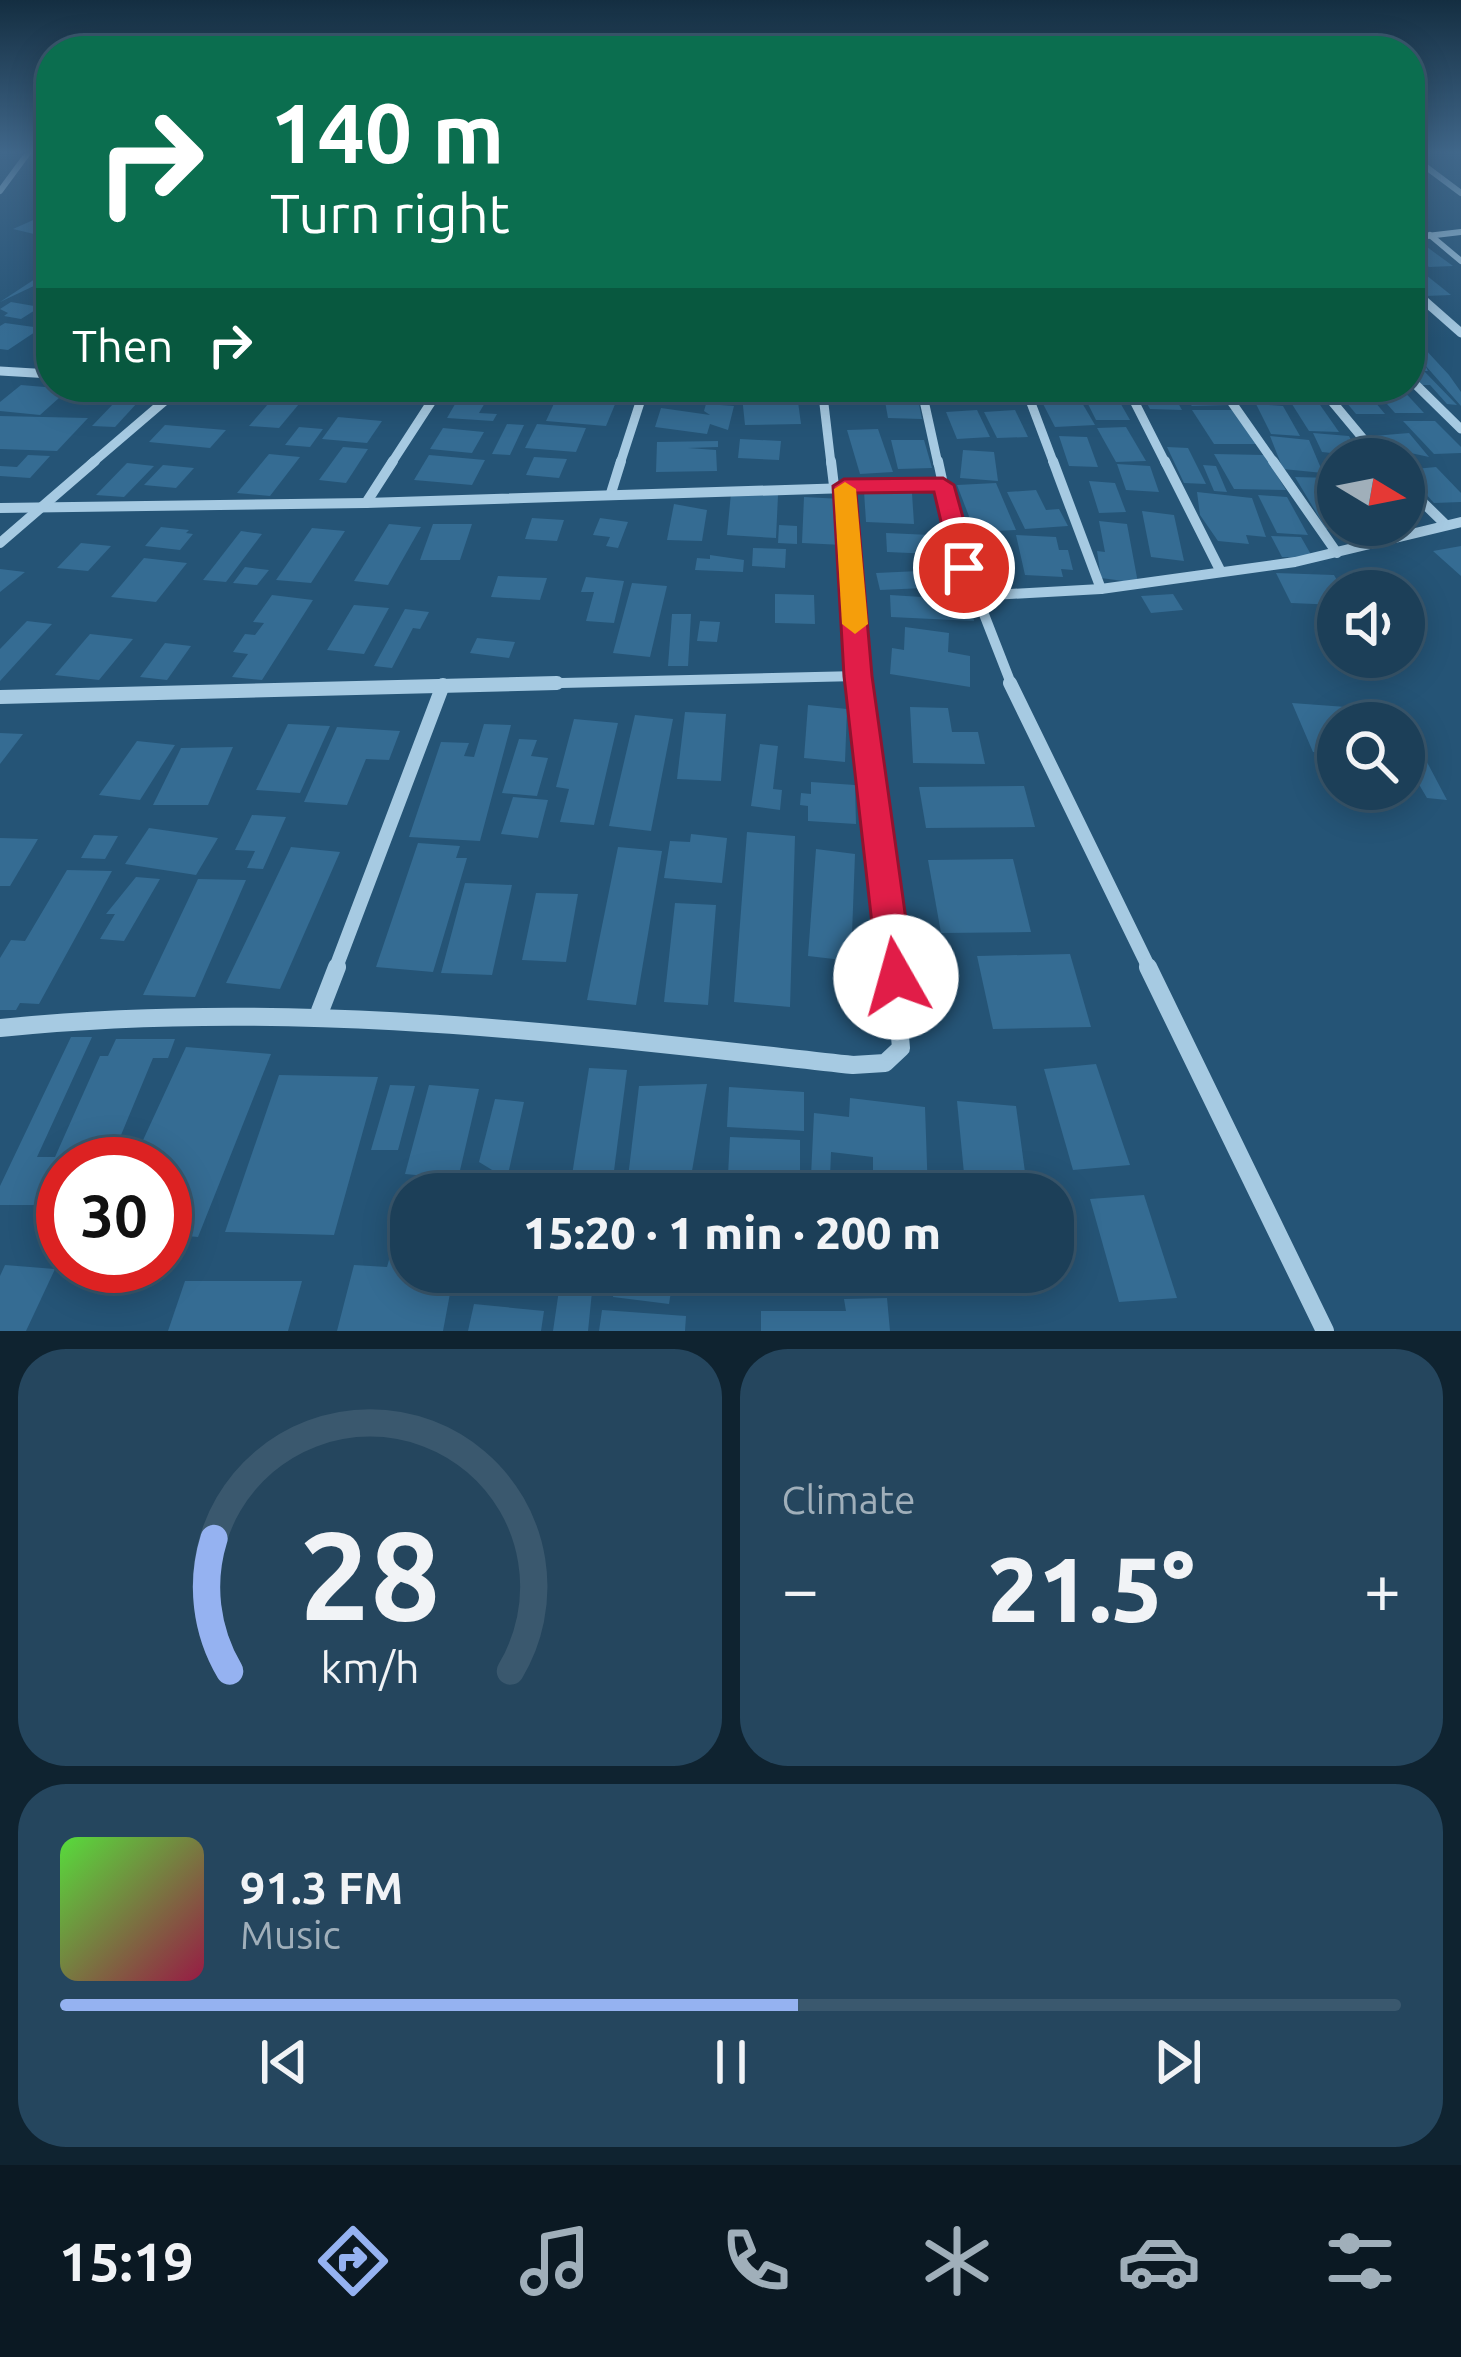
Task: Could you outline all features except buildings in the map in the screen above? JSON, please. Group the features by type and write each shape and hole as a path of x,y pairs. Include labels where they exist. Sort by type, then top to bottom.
{"street":[{"path":"1425,236 1461,232"},
{"path":"1430,236 1461,260"},
{"path":"1425,302 1461,333"},
{"path":"0,371 36,373"},
{"path":"1425,394 1461,429"},
{"path":"0,542 164,402"},
{"path":"366,503 431,402"},
{"path":"610,493 640,402"},
{"path":"0,1028 121,1013 320,1011 853,1065 884,1063 901,1048 901,1020 839,486 825,402"},
{"path":"924,402 974,596 1069,811 1325,1331"},
{"path":"1031,402 1101,589"},
{"path":"1135,402 1221,572"},
{"path":"1232,402 1337,553"},
{"path":"1332,402 1362,438"},
{"path":"0,508 366,503 943,485"},
{"path":"1425,505 1445,525"},
{"path":"974,596 1101,589 1221,572 1337,553 1461,522"},
{"path":"0,697 858,676"},
{"path":"320,1011 443,685"}],"slow traffic":[{"path":"845,489 855,624"}],"route":[{"path":"896,977 858,676 844,486 943,485 964,568"}]}
